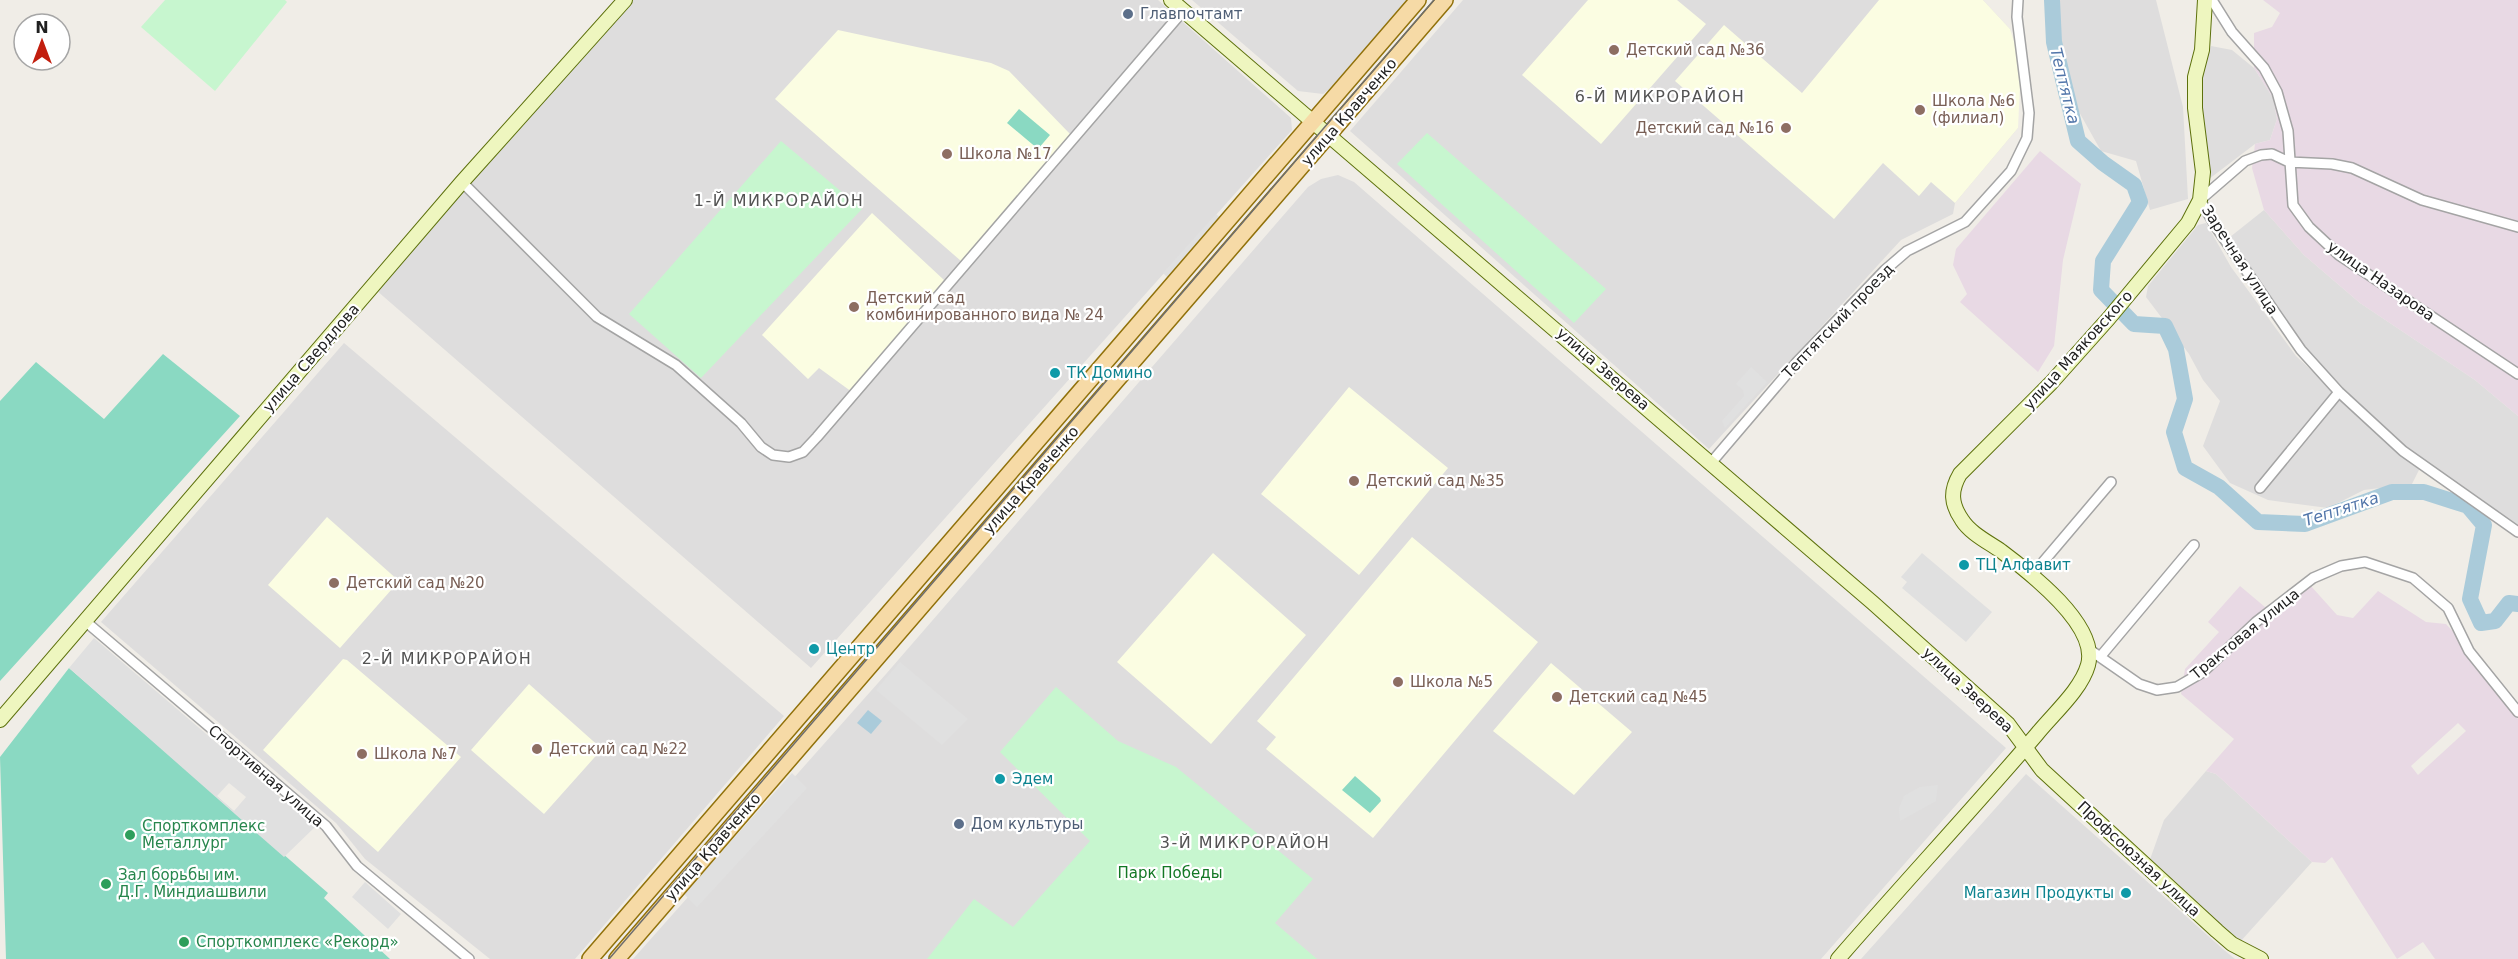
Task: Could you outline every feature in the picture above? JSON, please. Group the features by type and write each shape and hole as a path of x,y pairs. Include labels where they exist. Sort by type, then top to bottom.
{"main road":[{"name":"улица Свердлова","path":"0,720 462,182 625,0"},
{"name":"улица Зверева","path":"1171,0 1952,673 2008,724 2025,747"},
{"name":"улица Кравченко","path":"602,956 740,785 1187,271 1418,0"},
{"name":"улица Кравченко","path":"602,956 756,798 1445,0"},
{"name":"Заречная улица","path":"2200,200 2203,172 2195,108 2195,77 2202,50 2205,0"},
{"name":"улица Маяковского","path":"2032,575 1966,526 1956,510 1952,494 1960,474 2051,382 2109,318 2188,223 2200,200"},
{"path":"1838,959 2025,747 2078,684 2095,654 2075,620 2032,575"},
{"name":"Профсоюзная улица","path":"2025,747 2042,770 2217,931 2232,944 2261,959"}],"street":[{"name":"Тептятский проезд","path":"1710,464 1797,362 1885,270 1907,251 1965,222 2011,171 2027,138 2029,113 2017,17 2018,0"},
{"name":"улица Назарова","path":"2212,0 2232,32 2264,68 2277,92 2288,131 2293,205 2309,228 2339,255 2518,374"},
{"path":"462,182 597,317 676,365 741,423 761,447 773,455 789,457 803,452 817,437 1184,11"},
{"path":"1376,50 1391,63"},
{"path":"2200,200 2245,161 2260,154 2272,154 2289,162 2332,164 2352,168 2422,200 2518,227"},
{"name":"Заречная улица","path":"2200,200 2216,227 2301,350 2339,392 2403,451 2518,532"},
{"path":"1235,213 1250,225"},
{"path":"1187,271 1201,283"},
{"path":"1158,304 1173,316"},
{"path":"1116,352 1131,365"},
{"path":"2260,488 2339,392"},
{"path":"1072,402 1087,415"},
{"path":"1029,451 1045,465"},
{"path":"2032,575 2111,482"},
{"path":"988,498 1004,512"},
{"path":"2095,654 2194,545"},
{"name":"Трактовая улица","path":"2095,654 2139,684 2157,690 2177,687 2203,672 2256,622 2313,579 2341,566 2365,562 2413,578 2448,608 2469,651 2518,712"},
{"name":"Спортивная улица","path":"85,621 326,826 357,866 469,959"},
{"path":"740,785 756,798"}],"shaded area":[{"name":"1-Й МИКРОРАЙОН","path":"630,0 1158,0 1291,118 1292,130 811,668 376,290"},
{"path":"1192,0 1408,0 1331,88 1323,94 1298,91"},
{"name":"6-Й МИКРОРАЙОН","path":"1463,0 1983,0 2010,29 2018,128 1955,203 1953,214 1901,240 1709,449 1350,131"},
{"name":"Детский сад №36","path":"1588,0 1677,0 1706,24 1601,144 1522,75"},
{"name":"Школа №6 (филиал)","path":"1879,0 1983,0 2010,29 2021,64 2018,128 1955,203 1931,182 1919,196 1883,163 1834,219 1675,81 1724,25 1802,93"},
{"path":"2059,0 2156,0 2183,107 2188,199 2150,210 2136,161 2101,151 2078,110 2061,41"},
{"path":"2263,0 2518,0 2518,416 2475,380 2360,303 2304,255 2264,210 2252,168 2255,144 2270,140 2277,119 2273,98 2254,68 2254,33 2272,27 2280,13"},
{"name":"Школа №17","path":"838,30 991,63 1009,71 1071,135 961,261 775,99"},
{"path":"2211,46 2232,50 2254,68 2273,98 2277,119 2270,140 2255,144 2209,179 2199,110 2200,79"},
{"path":"2040,151 2081,184 2063,260 2054,346 2038,372 1960,302 1967,294 1953,265 1956,249"},
{"name":"3-Й МИКРОРАЙОН","path":"1338,175 1354,182 2006,748 1821,959 633,959 886,674 1308,187 1321,179"},
{"path":"2264,210 2304,255 2360,303 2475,380 2518,416 2518,528 2402,447 2303,347 2230,237"},
{"name":"Детский сад комбинированного вида № 24","path":"872,213 944,280 852,392 819,368 808,379 762,335"},
{"path":"1216,214 1221,218 1168,278 1163,273"},
{"path":"2206,223 2231,267 2296,356 2390,444 2421,466 2412,484 2364,490 2328,508 2268,500 2230,483 2203,446 2220,401 2203,380 2189,354 2146,297 2148,286 2198,225"},
{"name":"2-Й МИКРОРАЙОН","path":"344,343 784,716 575,959 490,959 365,859 336,823 101,622"},
{"path":"1751,367 1767,382 1725,428 1722,421 1744,396 1743,390 1736,384"},
{"name":"Детский сад №35","path":"1349,387 1448,468 1359,575 1261,494"},
{"name":"Детский сад №20","path":"327,517 399,581 340,648 268,585"},
{"name":"Школа №5","path":"1412,537 1538,642 1373,838 1266,749 1276,737 1257,721"},
{"path":"1213,553 1306,635 1211,744 1117,662"},
{"path":"1922,553 1992,612 1966,642 1902,588 1907,582 1901,577"},
{"path":"2310,585 2337,615 2353,618 2378,591 2426,622 2446,624 2458,637 2466,655 2518,719 2518,959 2435,959 2423,942 2397,959 2332,857 2325,863 2312,862 2216,774 2206,771 2234,739 2181,694 2185,669 2219,632 2208,622 2240,586 2265,607","holes":["2458,723 2466,731 2418,775 2411,766"]},
{"path":"94,638 315,827 284,857 69,668","holes":["229,783 246,797 234,811 217,796"]},
{"name":"Школа №7","path":"343,659 461,757 378,852 263,750"},
{"path":"900,662 968,719 942,745 876,690"},
{"name":"Детский сад №45","path":"1551,663 1632,732 1574,795 1493,731"},
{"name":"Детский сад №22","path":"529,684 602,749 544,814 471,750"},
{"path":"2206,771 2216,774 2312,862 2240,942 2148,865 2164,820"},
{"path":"792,773 807,788 697,907 684,894"},
{"path":"2026,774 2224,950 2235,959 1861,959"},
{"path":"1938,785 1936,801 1900,821 1899,808 1904,796 1920,787"},
{"path":"365,882 401,914 388,929 352,897"}],"green space":[{"path":"165,0 285,0 287,2 215,91 141,27"},
{"path":"1019,109 1050,135 1038,149 1007,123"},
{"path":"1427,133 1606,289 1574,323 1397,164"},
{"path":"781,141 862,209 701,378 629,314"},
{"path":"163,354 240,416 0,681 0,401 36,362 104,419"},
{"name":"Спорткомплекс Металлург","path":"69,668 328,893 324,898 390,959 6,959 0,757"},
{"name":"Парк Победы","path":"1056,687 1118,741 1176,767 1313,879 1275,923 1317,959 927,959 974,899 1013,927 1090,841 1000,752"},
{"path":"1355,776 1380,798 1381,801 1370,813 1342,790"}],"water":[{"path":"868,710 882,721 871,734 857,723"}],"waterway":[{"name":"Тептятка","path":"2052,0 2054,42 2078,141 2103,163 2134,185 2140,202 2103,261 2101,290 2134,324 2165,326 2176,349 2185,399 2174,432 2185,468 2219,487 2258,522 2305,524 2392,492 2424,492 2468,506 2484,525 2470,599 2481,623 2495,621 2509,603 2518,604"}],"tram line":[{"path":"609,959 1434,0"}],"place":[{"name":"Главпочтамт","path":"1128,14"},
{"name":"Детский сад №36","path":"1614,50"},
{"name":"Школа №6 (филиал)","path":"1920,110"},
{"name":"Детский сад №16","path":"1786,128"},
{"name":"Школа №17","path":"947,154"},
{"name":"Детский сад комбинированного вида № 24","path":"854,307"},
{"name":"ТК Домино","path":"1055,373"},
{"name":"Детский сад №35","path":"1354,481"},
{"name":"ТЦ Алфавит","path":"1964,565"},
{"name":"Детский сад №20","path":"334,583"},
{"name":"Центр","path":"814,649"},
{"name":"Школа №5","path":"1398,682"},
{"name":"Детский сад №45","path":"1557,697"},
{"name":"Детский сад №22","path":"537,749"},
{"name":"Школа №7","path":"362,754"},
{"name":"Эдем","path":"1000,779"},
{"name":"Дом культуры","path":"959,824"},
{"name":"Спорткомплекс Металлург","path":"130,835"},
{"name":"Зал борьбы им. Д.Г. Миндиашвили","path":"106,884"},
{"name":"Магазин Продукты","path":"2126,893"},
{"name":"Спорткомплекс «Рекорд»","path":"184,942"}],"district":[{"name":"6-Й МИКРОРАЙОН","path":"1660,96"},
{"name":"1-Й МИКРОРАЙОН","path":"779,200"},
{"name":"2-Й МИКРОРАЙОН","path":"447,658"},
{"name":"3-Й МИКРОРАЙОН","path":"1245,842"}]}
